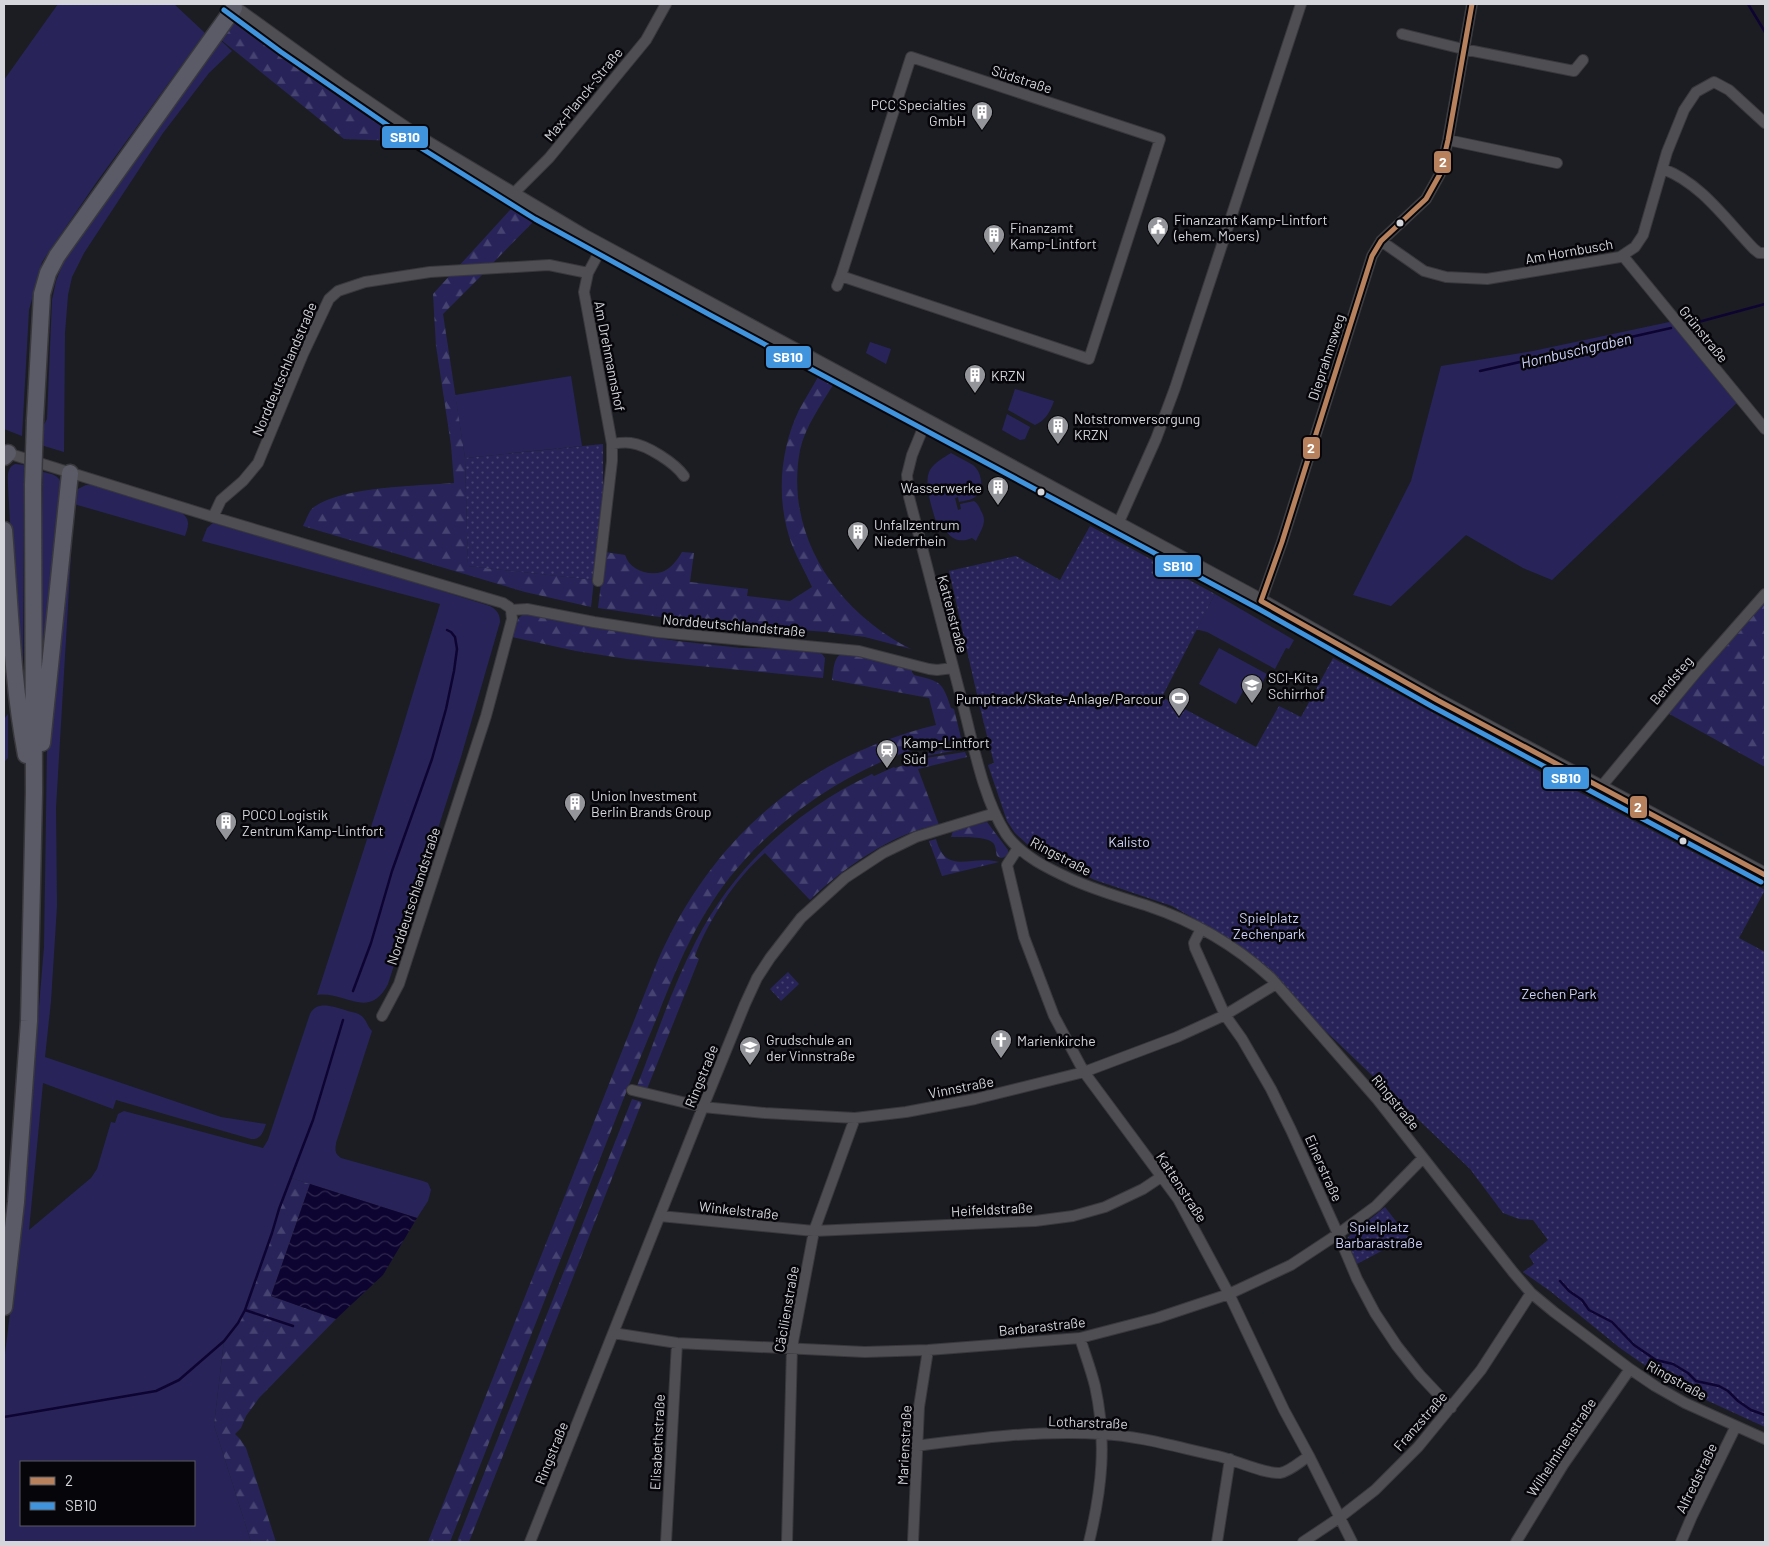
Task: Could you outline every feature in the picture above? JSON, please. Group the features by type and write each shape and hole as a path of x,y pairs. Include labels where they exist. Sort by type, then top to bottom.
{"highway":[{"path":"4,1307 16,1202 29,1021 34,792 33,485 42,294 48,273 57,256 234,8"},
{"path":"34,792 44,726 70,473"},
{"path":"4,530 21,730 34,792"}],"main road":[{"path":"234,8 338,83 425,142 512,196 602,247 1262,601 1437,700 1765,875"}],"street":[{"name":"Max-Planck-Straße","path":"512,196 549,158 646,40 666,4"},
{"path":"1118,524 1156,439 1175,388 1301,4"},
{"name":"Dieprahmsweg","path":"1262,601 1370,263 1381,241 1426,199 1440,174 1448,140 1472,4"},
{"path":"1402,34 1463,49 1574,71 1583,60"},
{"name":"Südstraße","path":"911,57 1160,139 1089,359 839,281 911,57"},
{"name":"Am Hornbusch","path":"1381,241 1424,271 1446,277 1487,279 1623,256 1635,247 1643,235 1670,143 1684,110 1696,92 1714,82 1729,90 1765,123"},
{"path":"1448,140 1557,163"},
{"path":"1663,169 1678,175 1693,185 1754,249 1765,253"},
{"name":"Am Drehmannshof","path":"598,581 611,472 612,444 584,292 588,272 602,247"},
{"name":"Grünstraße","path":"1623,256 1765,429"},
{"name":"Norddeutschlandstraße","path":"213,517 221,500 258,463 307,346 329,299 338,291 365,282 430,272 549,266 588,272"},
{"name":"Kattenstraße","path":"926,421 912,455 907,475 909,490 977,761 994,813"},
{"path":"612,444 625,442 639,445 673,464 684,476"},
{"name":"Norddeutschlandstraße","path":"5,454 503,603 510,607 512,619 486,716 399,984 382,1016"},
{"name":"Bendsteg","path":"1601,787 1698,670 1765,594"},
{"name":"Norddeutschlandstraße","path":"511,610 527,609 658,632 859,651 929,669 953,668"},
{"name":"Ringstraße","path":"530,1542 703,1107 757,978 789,932 814,905 845,878 883,853 927,833 994,813 1006,834 1018,848 1040,863 1073,880 1103,892 1149,906 1201,929 1239,952 1263,971 1377,1098 1531,1293 1630,1369 1685,1403 1765,1439"},
{"name":"Kattenstraße","path":"1018,848 1007,865 1024,938 1054,1016 1084,1072 1178,1199 1228,1294 1284,1410 1310,1456 1352,1542"},
{"name":"Einerstraße","path":"1201,929 1194,943 1225,1015 1242,1039 1271,1089 1374,1313 1414,1368 1451,1408"},
{"name":"Vinnstraße","path":"632,1090 703,1107 855,1118 906,1112 975,1099 1084,1072 1177,1037 1225,1015 1276,984"},
{"name":"Cäcilienstraße","path":"786,1542 792,1347 814,1231 855,1118"},
{"name":"Barbarastraße","path":"613,1333 677,1343 792,1347 864,1352 928,1350 1080,1338 1157,1318 1228,1294 1291,1265 1376,1206 1423,1158"},
{"name":"Heifeldstraße","path":"814,1231 1034,1221 1063,1217 1105,1207 1143,1189 1162,1177"},
{"name":"Winkelstraße","path":"660,1216 814,1231"},
{"name":"Franzstraße","path":"1303,1542 1339,1518 1375,1490 1418,1447 1481,1370 1531,1293"},
{"path":"1080,1338 1095,1386 1102,1434 1102,1478 1089,1542"},
{"name":"Elisabethstraße","path":"666,1542 677,1343"},
{"name":"Marienstraße","path":"913,1542 919,1407 928,1350"},
{"name":"Wilhelminenstraße","path":"1516,1542 1563,1465 1630,1369"},
{"name":"Alfredstraße","path":"1682,1542 1692,1516 1736,1426"},
{"name":"Lotharstraße","path":"916,1446 992,1436 1047,1433 1102,1434 1137,1438 1230,1459 1268,1471 1281,1473 1310,1456"},
{"path":"1217,1542 1230,1459"}],"green space":[{"path":"58,4 174,4 205,33 96,183 42,262 29,310 22,436 4,429 4,80"},
{"path":"234,8 425,142 344,139 215,35"},
{"path":"215,35 232,51 209,73 163,133 84,253 72,277 68,295 65,333 64,452 34,443 47,419 52,300 56,281 65,258 142,153"},
{"path":"511,209 533,222 490,266 458,267"},
{"path":"485,272 443,314 465,458 468,566 594,580 591,607 525,592 303,526 312,508 327,500 343,495 382,488 454,483 451,445 436,346 433,294 452,273"},
{"path":"1674,321 1740,400 1552,580 1523,568 1466,535 1391,606 1353,595 1411,481 1441,366 1533,351"},
{"path":"870,342 891,349 886,364 866,353"},
{"path":"571,376 582,446 465,458 455,395"},
{"path":"818,377 833,385 809,425 800,450 797,481 800,512 809,541 822,568 839,592 860,614 884,633 911,649 865,637 827,632 694,622 598,608 605,552 625,555 635,568 651,573 662,572 668,569 682,552 694,553 690,582 748,589 747,596 790,601 812,587 794,551 787,529 782,494 782,477 787,443 792,426"},
{"path":"1015,389 1054,401 1042,421 1035,425 1008,410"},
{"path":"1007,414 1030,427 1025,439 1020,440 1002,430"},
{"path":"603,444 603,496 594,580 468,566 465,458"},
{"path":"951,453 973,465 979,472 981,486 978,494 969,500 959,502 958,497 955,498 958,510 961,509 960,504 974,501 980,508 984,522 976,541 972,538 957,540 950,536 945,529 939,531 932,509 927,483 930,470 939,460"},
{"path":"15,464 24,465 23,685 19,685 8,486 9,471"},
{"path":"43,472 57,477 62,485 39,692"},
{"path":"86,485 93,485 182,513 187,518 188,524 185,536 74,504 56,808 57,906 51,1001 45,1057 221,1117 266,1124 263,1133 259,1137 251,1139 116,1100 113,1109 43,1083 29,1230 91,1178 97,1169 111,1122 115,1123 118,1114 124,1111 263,1148 268,1140 310,1014 317,1007 321,1006 330,1006 358,1014 364,1018 372,1031 336,1143 337,1154 341,1158 423,1181 428,1183 431,1190 428,1201 417,1218 291,1178 245,1310 224,1341 214,1425 251,1542 4,1542 4,1362 20,1232 44,947 47,751 73,495 78,489"},
{"path":"213,523 490,606 499,614 500,622 461,757 388,984 381,995 373,1001 365,1003 327,995 317,995 397,746 440,604 202,541 207,528"},
{"name":"Zechen Park","path":"1090,526 1215,594 1162,697 1256,747 1279,706 1301,717 1333,658 1539,771 1765,890 1739,938 1765,952 1765,1427 1706,1400 1646,1366 1523,1272 1534,1264 1529,1256 1548,1240 1533,1220 1519,1219 1503,1213 1470,1169 1313,1019 1282,985 1233,941 1172,906 1095,880 1048,858 1027,844 1015,833 1007,821 988,765 994,763 949,571 1016,556 1060,580"},
{"path":"1215,594 1294,640 1289,649 1286,648 1275,669 1207,632 1196,630"},
{"path":"1765,594 1765,767 1664,711"},
{"path":"526,614 590,627 677,641 741,648 810,649 822,654 825,658 823,678 627,659 576,651 512,637 518,619"},
{"path":"1219,648 1267,674 1261,685 1254,681 1252,684 1248,682 1236,704 1199,684"},
{"path":"844,652 912,668 914,675 935,681 945,692 951,708 954,709 961,738 903,753 878,763 830,789 786,820 766,838 747,857 718,893 689,943 622,1102 450,1542 428,1542 658,960 680,916 706,876 735,840 768,809 805,781 845,758 889,739 936,725 929,698 832,680 836,660"},
{"path":"8,714 8,758 4,762 4,719"},
{"path":"963,745 964,749 926,756 925,754"},
{"path":"965,752 967,757 918,769 939,825 922,829 887,843 853,864 810,900 765,853 754,863 724,901 707,929 695,956 699,959 647,1089 637,1086 672,994 696,941 711,914 729,888 770,843 818,805 844,788 872,774 874,776 894,767 926,758"},
{"path":"987,822 1008,850 1008,854 1004,857 1000,858 997,856 994,844 991,841 951,837 953,831"},
{"path":"936,839 940,851 946,858 953,861 989,860 999,862 942,876 929,841"},
{"path":"788,972 799,984 781,1001 770,989"},
{"path":"632,1099 642,1102 469,1542 457,1542"},
{"path":"291,1178 310,1184 271,1296 336,1319 259,1398 246,1416 241,1428 235,1434 246,1448 276,1542 251,1542 214,1425 224,1341 245,1310"},
{"name":"Spielplatz Barbarastraße","path":"1385,1207 1408,1237 1357,1264 1347,1240 1348,1237"}],"water":[{"path":"310,1184 417,1218 383,1275 336,1319 271,1296"}],"waterway":[{"path":"1748,4 1765,32"},
{"name":"Hornbuschgraben","path":"1691,324 1765,304"},
{"name":"Hornbuschgraben","path":"1480,371 1671,328"},
{"path":"353,991 371,943 392,871 432,759 446,709 457,649 455,637 447,630"},
{"path":"4,1417 156,1391 179,1380 224,1341 245,1310 279,1209 313,1120 343,1020"},
{"path":"1560,1281 1569,1291 1582,1300 1589,1310 1612,1322 1634,1345 1656,1360 1673,1364 1688,1373 1696,1381 1719,1386 1751,1410 1765,1415"},
{"path":"245,1310 293,1326"}],"transit line":[{"name":"2","path":"1261,601 1282,542 1372,256 1381,241 1426,199 1440,174 1448,140 1472,4"},
{"name":"SB10","path":"224,10 281,52 421,148 535,219 1257,608 1433,707 1761,882"},
{"name":"2","path":"1261,601 1437,700 1765,875"}],"place":[{"name":"PCC Specialties GmbH","path":"982,131"},
{"name":"Finanzamt Kamp-Lintfort (ehem. Moers)","path":"1158,246"},
{"name":"Finanzamt Kamp-Lintfort","path":"994,254"},
{"name":"KRZN","path":"975,394"},
{"name":"Notstromversorgung KRZN","path":"1058,445"},
{"name":"Wasserwerke","path":"998,506"},
{"name":"Unfallzentrum Niederrhein","path":"858,551"},
{"name":"SCI-Kita Schirrhof","path":"1252,704"},
{"name":"Pumptrack/Skate-Anlage/Parcour","path":"1179,717"},
{"name":"Kamp-Lintfort Süd","path":"887,769"},
{"name":"Union Investment Berlin Brands Group","path":"575,822"},
{"name":"POCO Logistik Zentrum Kamp-Lintfort","path":"226,841"},
{"name":"Marienkirche","path":"1001,1059"},
{"name":"Grudschule an der Vinnstraße","path":"750,1066"}],"park label":[{"name":"Kalisto","path":"1129,841"},
{"name":"Spielplatz Zechenpark","path":"1269,926"}]}
